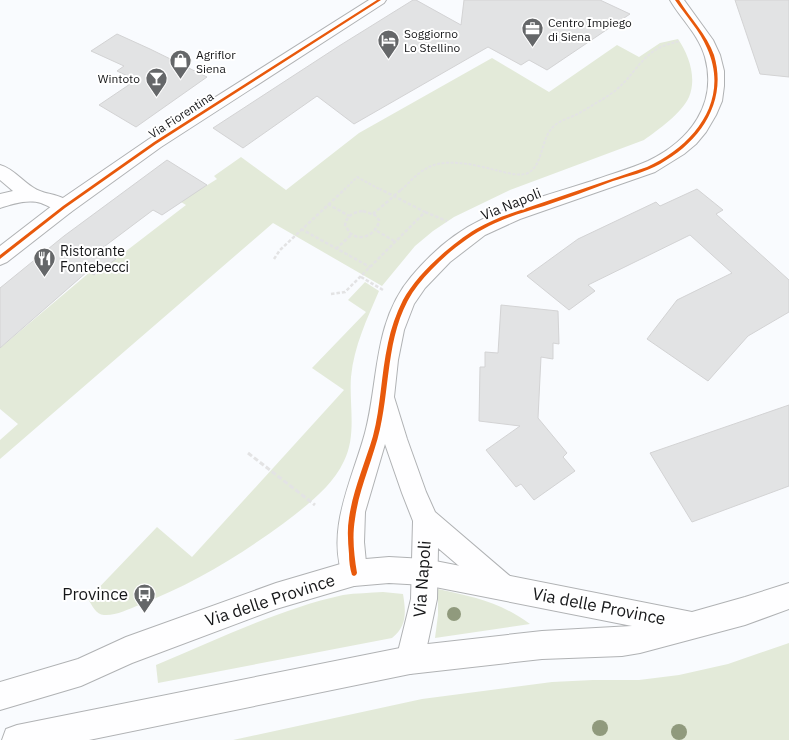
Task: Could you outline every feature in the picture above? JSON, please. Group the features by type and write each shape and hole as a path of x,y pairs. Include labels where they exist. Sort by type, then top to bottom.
{"main road":[{"name":"Via Fiorentina","path":"0,257 64,207 155,143 379,0"},
{"name":"Via Napoli","path":"354,574 350,547 353,511 379,425 391,340 398,316 403,306 425,276 470,235 502,218 653,166 685,146 699,130 709,114 715,98 717,78 712,54 703,36 677,0"},
{"path":"0,171 29,194"},
{"path":"0,201 17,195 29,194 46,198 64,207"},
{"name":"Via Napoli","path":"384,397 395,439 414,493 426,521 424,599 421,618 410,660"},
{"name":"Via Napoli","path":"426,521 502,586"},
{"name":"Via delle Province","path":"0,696 81,672 126,651 172,633 276,596 354,574 389,570 425,572 502,586 692,625"},
{"name":"Via delle Province","path":"17,740 410,660 542,645 622,642 646,638 745,611 789,596"}],"path":[{"path":"373,214 422,170 431,166 445,163 474,165 508,173 525,174 533,169 539,162 540,152 550,130 559,121 573,118 617,89 635,69 657,49 681,41"},
{"path":"274,260 280,250 357,177 425,212 451,222"},
{"path":"328,204 349,216"},
{"path":"363,211 373,214 379,220 379,227 377,231 368,236 352,234 345,226 349,216 353,213 363,211"},
{"path":"331,294 346,292 425,212"},
{"path":"302,229 370,267"},
{"path":"377,231 396,242"},
{"path":"336,248 352,234"},
{"path":"361,276 384,290"},
{"path":"248,453 315,505"}],"green space":[{"path":"678,39 691,67 692,82 689,97 686,103 675,115 644,140 510,190 454,217 433,231 415,246 382,286 273,223 0,459 0,440 18,424 0,409 0,348 90,272 95,275 186,205 176,199 195,185 201,189 217,179 214,176 241,157 286,190 359,133 492,58 549,92 617,45 639,57 660,43"},
{"path":"365,282 379,291 355,354 351,377 352,419 348,451 339,470 326,488 284,523 250,547 214,569 158,597 117,613 101,615 94,609 88,599 157,527 192,557 344,390 312,368 366,312 348,300"},
{"path":"438,589 497,605 530,624 435,638 438,615"},
{"path":"383,592 403,594 405,613 403,624 392,638 158,683 156,665 248,626 295,608 319,601 343,595"},
{"path":"789,643 789,740 233,740 422,699 552,682 639,680 679,675 728,664"}],"building":[{"path":"413,0 416,0 461,25 464,0 600,0 630,14 547,70 529,60 521,65 488,47 354,124 317,96 243,148 213,128 339,46"},
{"path":"735,0 789,0 789,77 760,74"},
{"path":"117,34 207,77 136,127 99,105 136,80 117,71 124,66 91,51"},
{"path":"167,160 207,185 162,215 153,210 101,249 116,259 94,275 88,271 0,348 0,288 64,236"},
{"path":"697,189 723,210 716,214 789,280 789,312 748,336 708,381 647,339 677,300 732,273 690,235 588,285 595,291 569,310 527,276 578,239 656,202 660,206"},
{"path":"501,305 558,311 559,344 553,343 553,359 541,357 538,418 567,453 563,457 575,471 534,500 521,484 516,487 486,450 520,426 479,421 480,367 485,367 485,352 498,353"},
{"path":"789,405 789,486 692,522 650,453"}],"cycle path":[{"path":"0,257 64,207 155,143 379,0"},
{"path":"354,573 351,542 353,512 379,422 390,345 398,315 405,301 425,274 434,265 461,241 478,230 514,214 648,168 660,162 690,140 708,115 716,86 716,71 709,47 701,33 677,0"}],"place":[{"name":"Centro Impiego di Siena","path":"532,48"},
{"name":"Soggiorno Lo Stellino","path":"388,60"},
{"name":"Agriflor Siena","path":"181,80"},
{"name":"Wintoto","path":"156,98"},
{"name":"Ristorante Fontebecci","path":"44,278"},
{"name":"Province","path":"144,614"}]}
